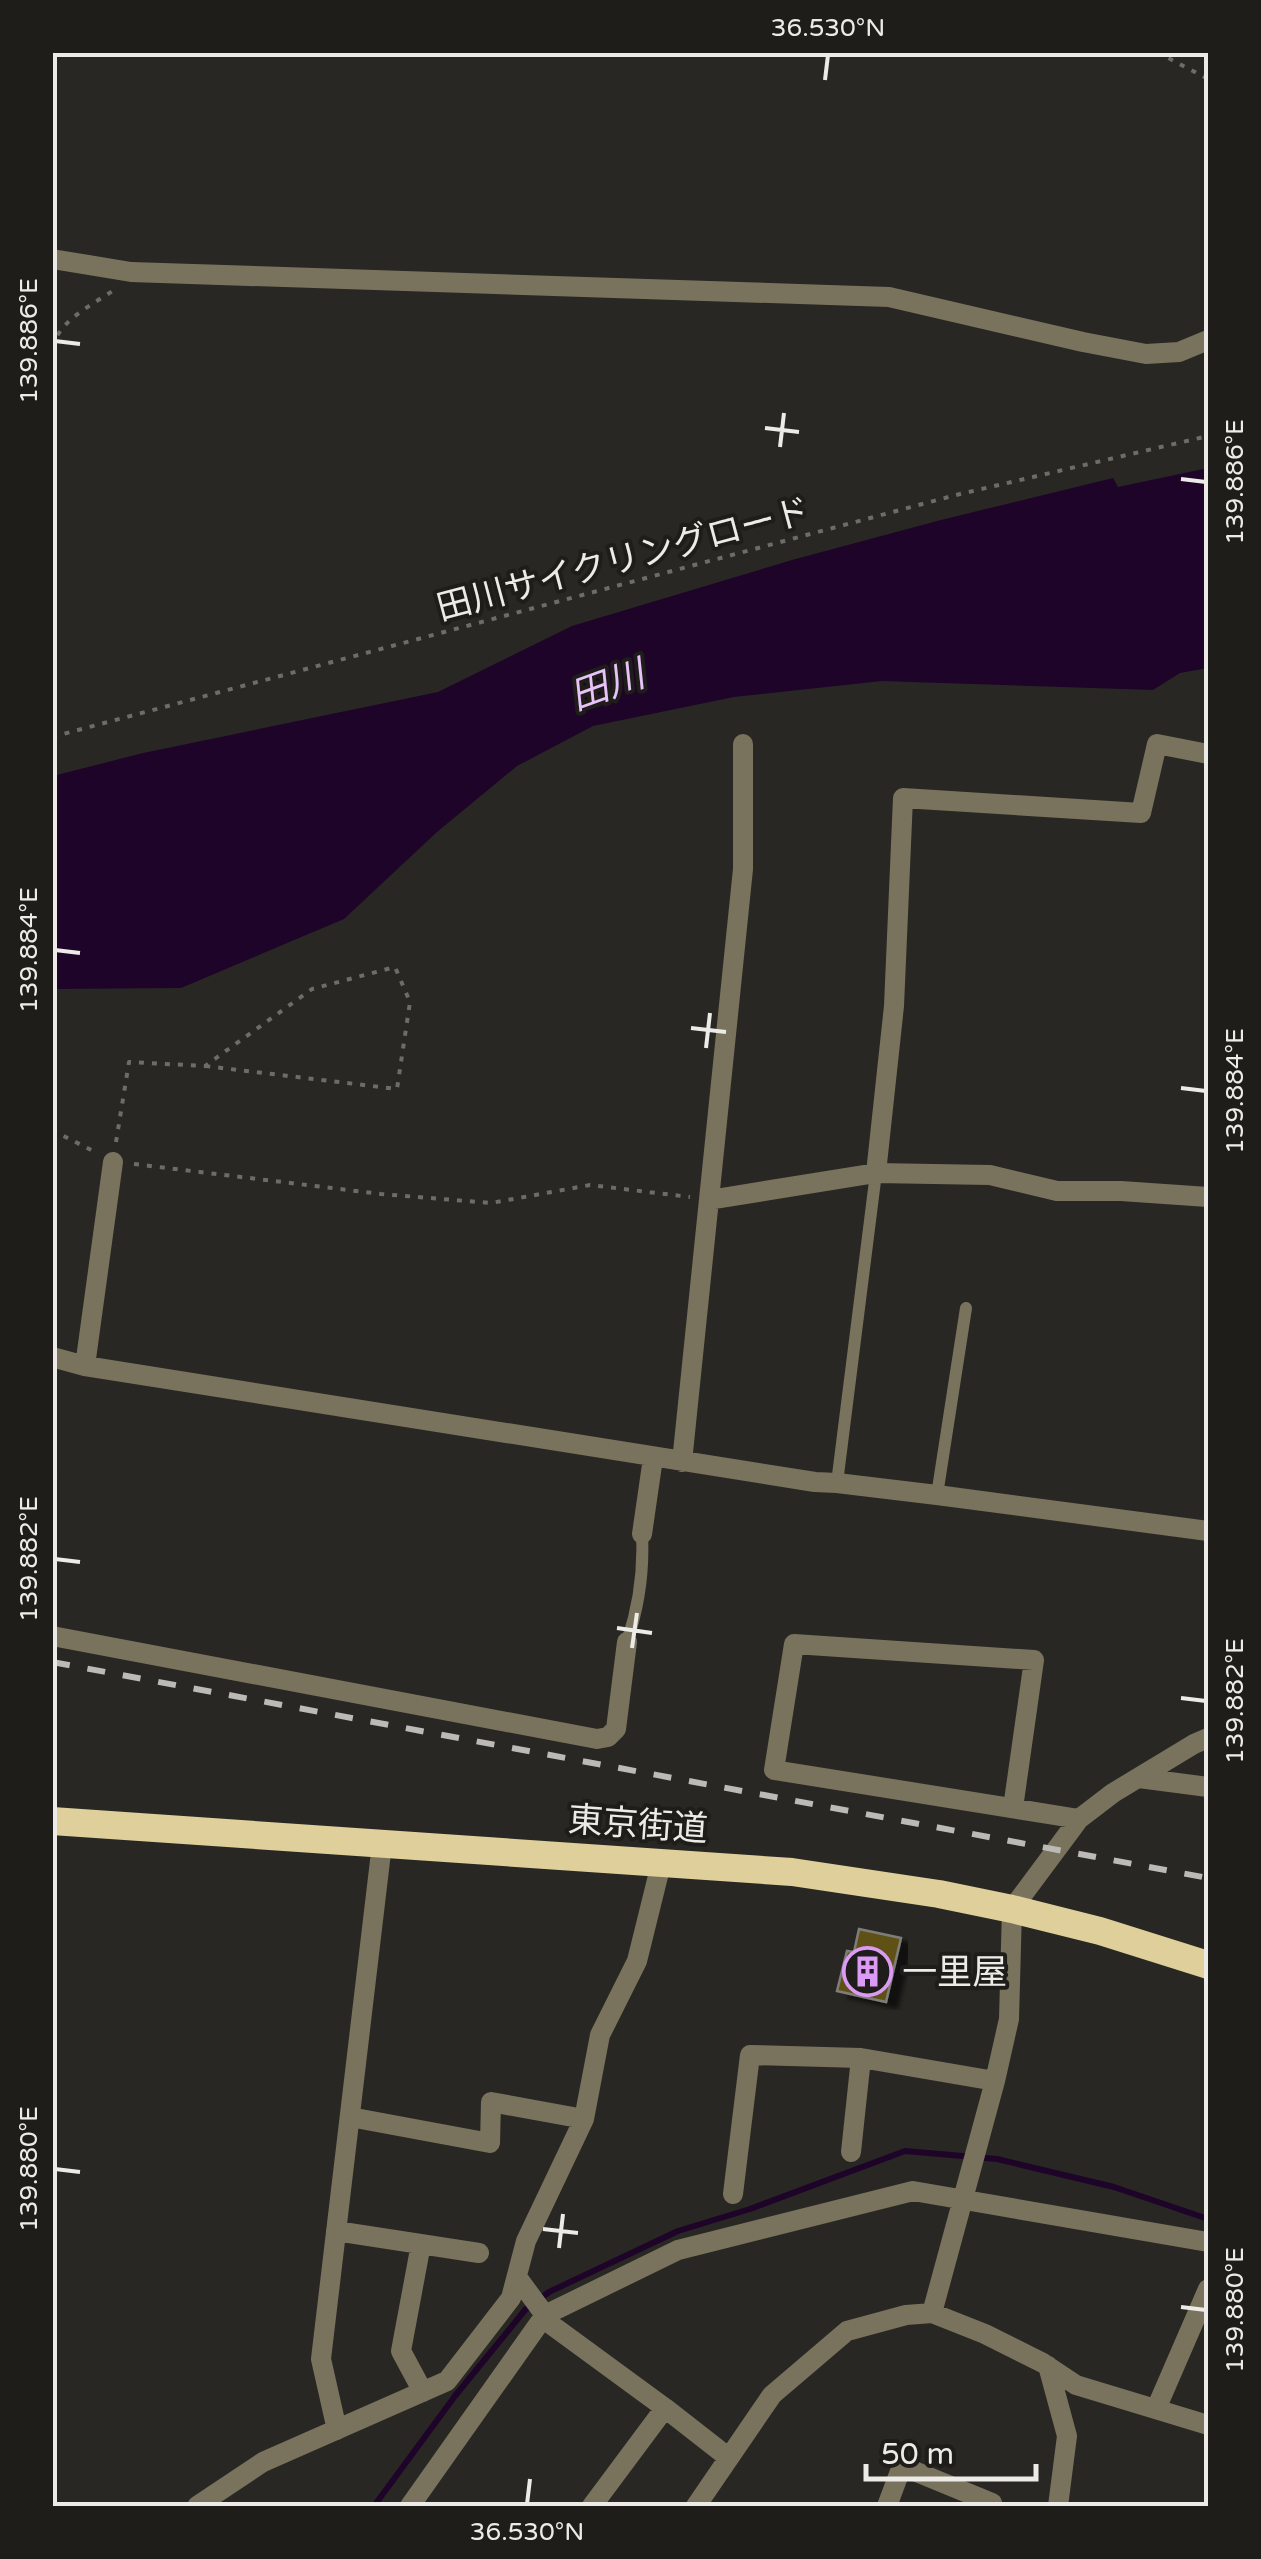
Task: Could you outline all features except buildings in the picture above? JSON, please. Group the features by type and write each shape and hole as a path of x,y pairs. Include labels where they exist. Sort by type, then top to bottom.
{"highway":[{"name":"東京街道","path":"52,1821 792,1872 1012,1909 1114,1935 1208,1966"}],"street":[{"path":"52,259 131,272 889,297 1146,354 1179,352 1208,340"},
{"path":"682,1462 743,868 742,744"},
{"path":"876,1174 894,1006 903,798 1140,814 1158,744 1208,754"},
{"path":"85,1366 113,1162"},
{"path":"708,1200 876,1174 990,1175 1057,1191 1208,1196"},
{"path":"52,1356 85,1366 653,1458 1208,1532"},
{"path":"642,1534 653,1458"},
{"path":"52,1636 598,1739 616,1730 628,1642"},
{"path":"1013,1808 1034,1660 794,1644 774,1770 1080,1819"},
{"path":"932,2313 1009,2019 1012,1909 1080,1819 1113,1793 1208,1738"},
{"path":"1139,1778 1208,1787"},
{"path":"337,2430 321,2359 382,1844"},
{"path":"197,2506 263,2462 447,2381 511,2298 520,2280 526,2241 584,2119 600,2035 637,1960 660,1864"},
{"path":"733,2194 750,2055 861,2058 995,2081"},
{"path":"851,2152 861,2058"},
{"path":"350,2116 490,2143 491,2102 584,2119"},
{"path":"410,2506 542,2312 678,2250 913,2191 1208,2242"},
{"path":"336,2231 480,2254"},
{"path":"421,2244 401,2351 423,2392"},
{"path":"520,2280 553,2326 729,2458"},
{"path":"1156,2409 1208,2288"},
{"path":"696,2506 772,2395 847,2331 906,2315 932,2313 985,2334 1076,2385 1208,2426"},
{"path":"1048,2366 1067,2436 1058,2506"},
{"path":"592,2506 665,2408"},
{"path":"887,2506 902,2466 991,2506"}],"lane":[{"path":"837,1483 876,1174"},
{"path":"936,1495 966,1308"},
{"path":"628,1642 644,1563 642,1534"}],"path":[{"path":"1157,52 1208,79"},
{"path":"52,347 66,323 117,288 131,272"},
{"name":"田川サイクリングロード","path":"52,736 956,494 1208,436"},
{"path":"113,1162 129,1062 205,1066 397,1089 410,1002 395,966 312,989 205,1066"},
{"path":"52,1130 113,1162 381,1194 491,1203 590,1185 708,1200"}],"water":[{"name":"田川","path":"1208,468 1208,668 1180,673 1153,690 882,681 734,697 593,726 517,766 437,832 344,919 181,988 53,989 53,776 143,753 438,692 572,626 941,520 1113,478 1118,487"}],"waterway":[{"path":"374,2506 525,2310 549,2292 678,2231 750,2209 905,2151 997,2159 1114,2187 1208,2219"}],"railway":[{"path":"52,1662 1208,1878"}],"place":[{"name":"一里屋","path":"867,1972"}]}
